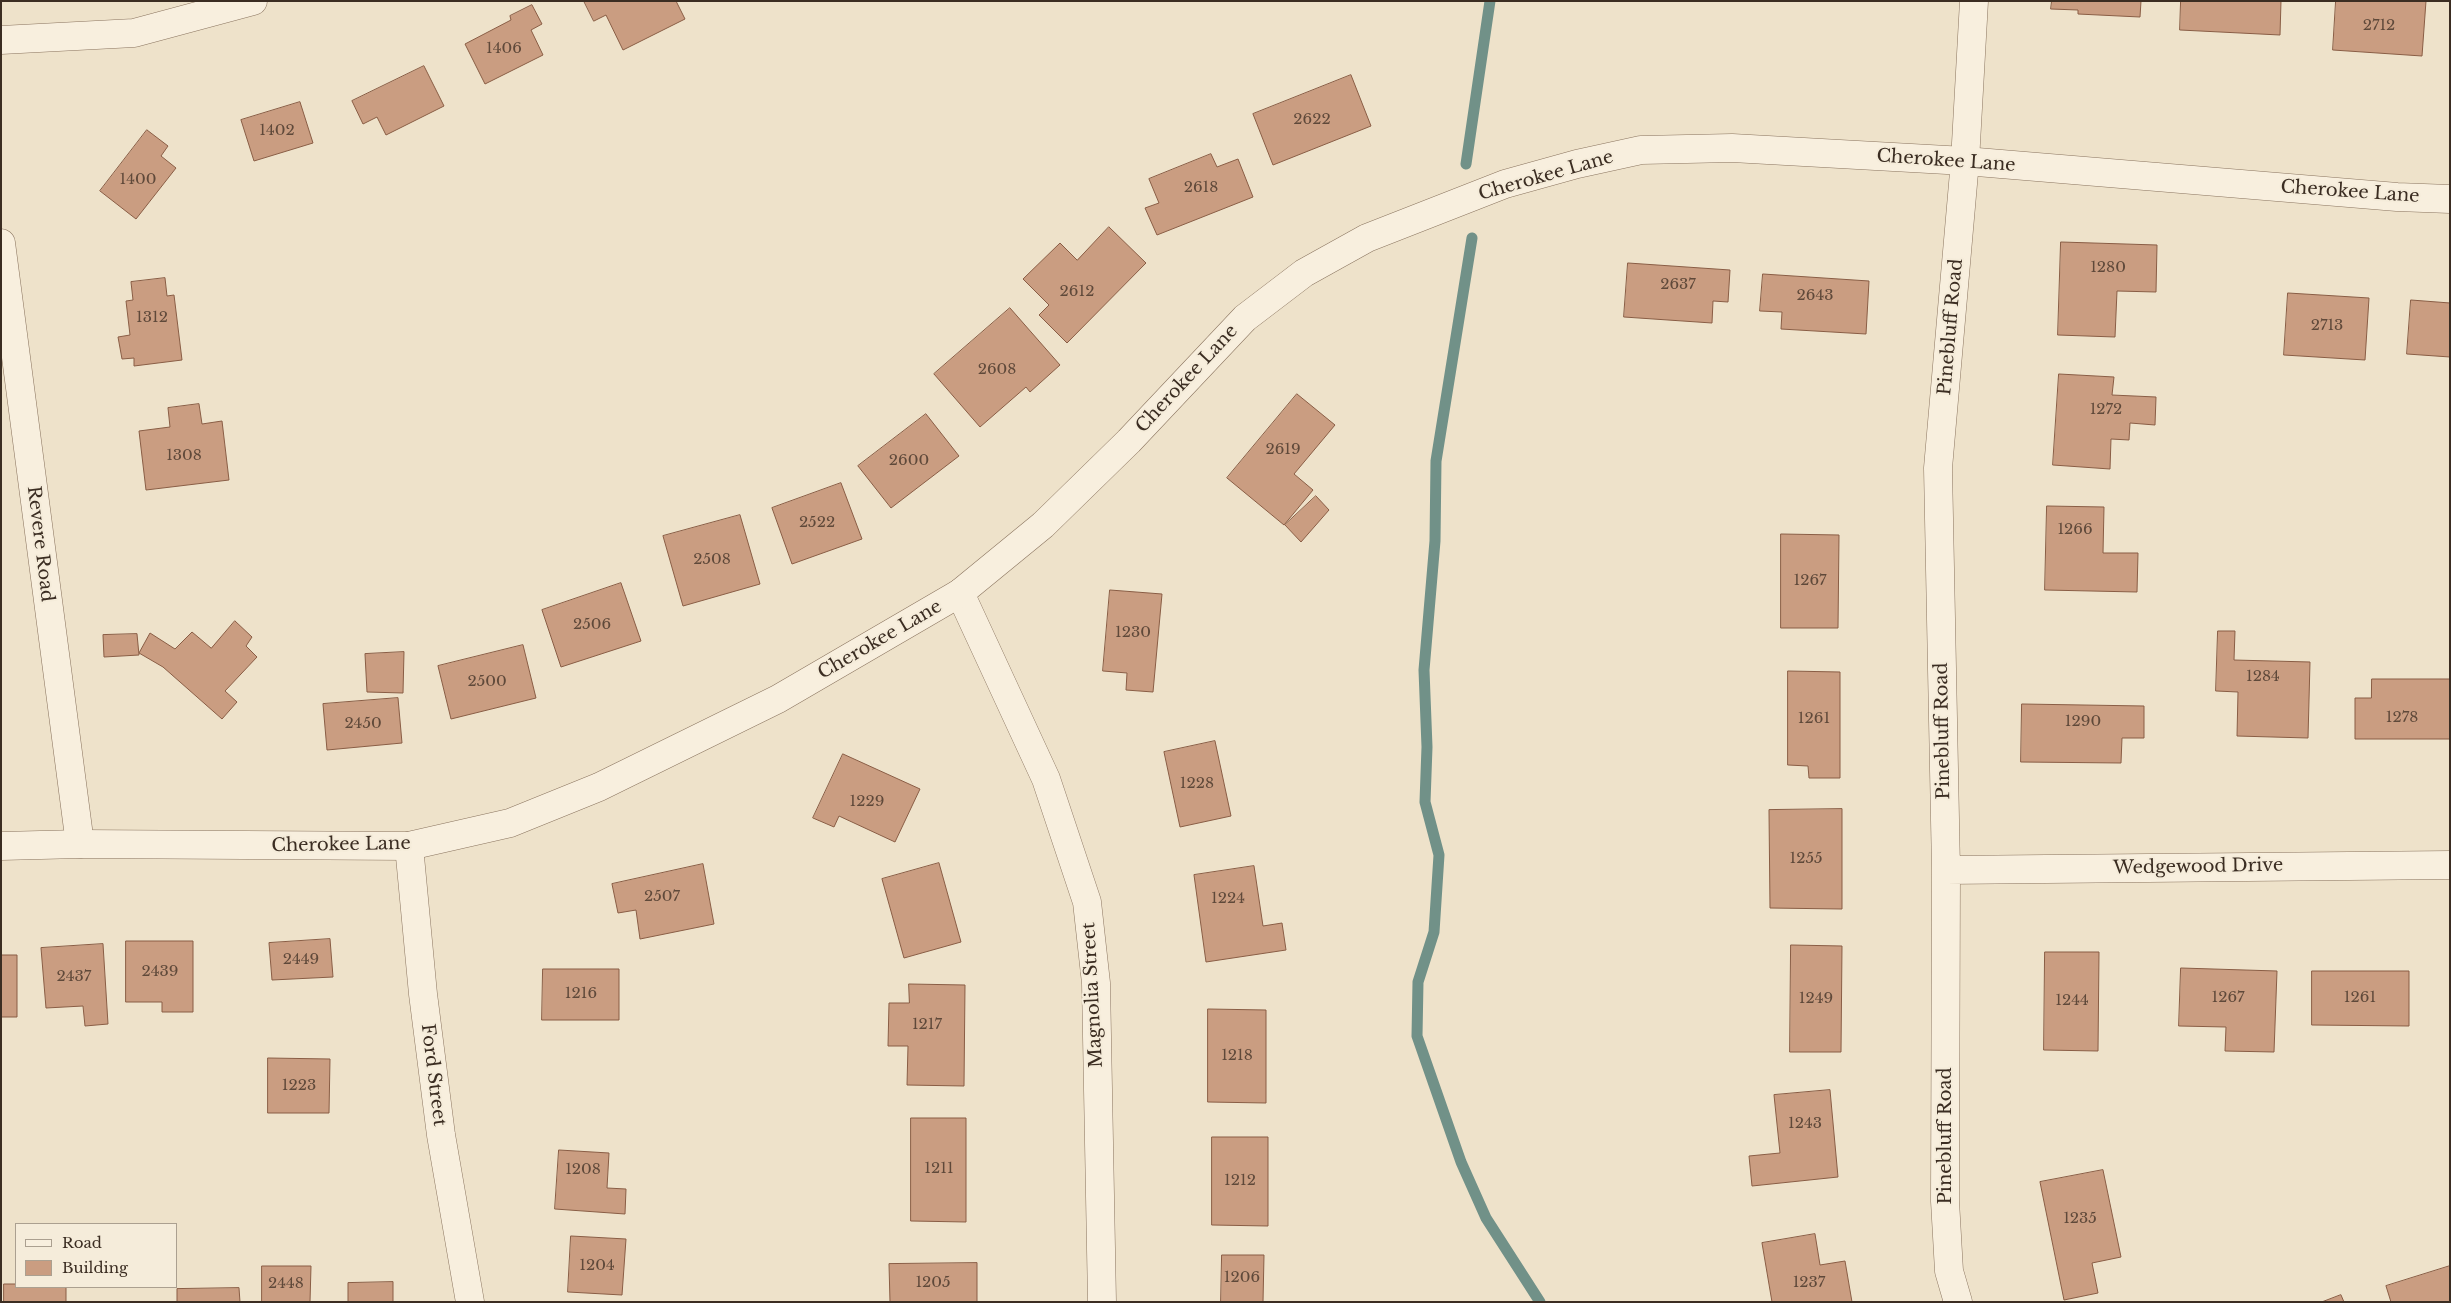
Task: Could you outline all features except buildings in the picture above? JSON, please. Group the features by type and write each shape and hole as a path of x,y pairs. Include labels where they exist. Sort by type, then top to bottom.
{"street":[{"path":"1,40 134,34 253,1"},
{"name":"Pinebluff Road","path":"1958,1302 1949,1271 1945,1201 1946,870 1938,468 1965,161 1974,1"},
{"name":"Cherokee Lane","path":"1,846 80,844 409,846 510,823 599,787 778,699 960,593 1043,525 1129,441 1245,318 1304,273 1367,238 1505,184 1577,164 1641,150 1732,148 1965,161 2387,196 2450,199"},
{"name":"Revere Road","path":"1,243 80,844"},
{"name":"Magnolia Street","path":"960,593 1046,779 1087,902 1096,983 1102,1302"},
{"name":"Ford Street","path":"409,846 423,994 441,1135 470,1302"},
{"name":"Wedgewood Drive","path":"1946,870 2450,865"}],"waterway":[{"path":"1466,164 1490,1"},
{"path":"1472,238 1436,461 1435,541 1424,670 1427,747 1425,802 1439,855 1434,932 1418,982 1417,1036 1461,1162 1486,1218 1540,1302"}]}
